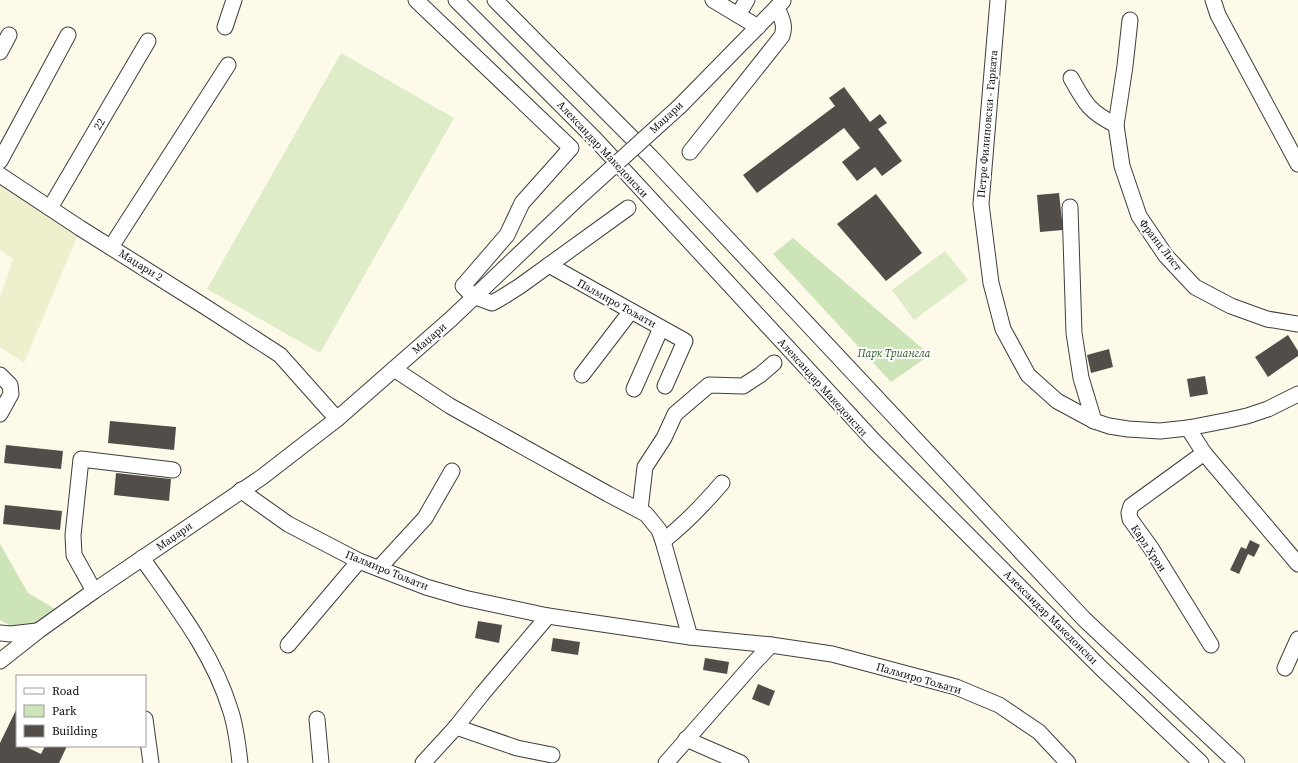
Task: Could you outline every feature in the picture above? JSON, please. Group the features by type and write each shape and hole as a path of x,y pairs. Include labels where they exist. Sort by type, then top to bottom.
{"street":[{"path":"225,27 234,0"},
{"path":"416,0 571,148 522,203 507,235 463,286 473,296 492,303 501,298 628,208"},
{"name":"Александар Македонски","path":"456,0 595,138 874,441 1100,666 1201,763"},
{"name":"Александар Македонски","path":"495,0 651,157 1084,619 1237,763"},
{"path":"713,0 758,28"},
{"path":"738,15 747,0"},
{"name":"Петре Филиповски - Гарката","path":"998,0 981,204 991,283 1003,329 1028,375 1057,401 1094,421 1110,426 1128,429 1160,430 1188,428 1247,416 1268,409 1298,394"},
{"path":"1213,0 1218,14 1298,164"},
{"path":"690,152 782,36 784,24 780,4"},
{"name":"Маџари","path":"0,661 38,631 94,591 262,477 337,419 451,318 574,202 680,106 780,4"},
{"name":"Франц Лист","path":"1130,20 1116,125 1122,166 1138,216 1166,256 1195,287 1231,306 1267,319 1298,324"},
{"path":"0,52 9,35"},
{"path":"0,161 68,35"},
{"name":"22","path":"50,208 148,41"},
{"name":"Маџари 2","path":"228,65 111,247 280,355 337,419"},
{"path":"1071,78 1090,108 1101,118 1116,125"},
{"path":"0,175 111,247"},
{"path":"1070,207 1074,333 1081,378 1094,421"},
{"name":"Палмиро Тољати","path":"549,265 685,341 665,386"},
{"path":"582,375 631,311"},
{"path":"634,389 662,328"},
{"path":"640,510 645,467 664,438 676,414 709,385 743,386 760,375 774,363"},
{"path":"394,369 450,406 646,514 658,530 662,541 690,636"},
{"path":"0,376 10,386 11,394 0,414"},
{"path":"1188,428 1204,453 1296,557"},
{"name":"Карл Хрон","path":"1204,453 1131,506 1129,512 1130,519 1151,548 1211,645"},
{"path":"94,591 74,554 73,546 81,459 173,470"},
{"path":"379,568 425,518 452,471"},
{"path":"662,541 676,531 722,483"},
{"name":"Палмиро Тољати","path":"241,490 250,498 288,524 359,561 426,587 464,598 548,616 832,654 956,686 999,706 1039,732 1068,763"},
{"path":"142,558 187,621 224,690 235,725 240,763"},
{"path":"288,645 359,561"},
{"path":"423,763 456,727 548,616"},
{"name":"Маџари","path":"0,633 11,634 38,631"},
{"path":"1285,668 1298,639"},
{"path":"666,763 771,645"},
{"path":"317,719 321,763"},
{"path":"146,725 152,763"},
{"path":"456,727 517,748 552,755"},
{"path":"686,740 740,763"}],"green space":[{"path":"341,53 454,118 320,353 207,289"},
{"path":"0,175 80,230 24,363 0,347 0,297 13,259 0,250"},
{"name":"Парк Триангла","path":"793,238 930,355 891,382 773,254"},
{"path":"945,251 968,280 914,320 892,290"},
{"path":"0,544 28,593 57,610 42,621 17,629 0,620"}],"building":[{"path":"844,87 870,122 880,114 887,123 878,129 902,161 882,176 875,167 857,181 842,162 860,148 844,128 757,193 743,175 835,106 829,98"},
{"path":"1059,193 1063,230 1040,232 1037,195"},
{"path":"876,194 922,253 886,281 837,224"},
{"path":"1288,335 1298,351 1298,356 1268,377 1255,357"},
{"path":"1109,349 1113,367 1091,373 1087,355"},
{"path":"1205,376 1208,394 1190,397 1187,379"},
{"path":"110,421 176,427 174,450 108,443"},
{"path":"6,445 63,451 61,469 4,463"},
{"path":"116,473 171,479 169,501 114,495"},
{"path":"5,505 62,511 60,530 3,524"},
{"path":"1250,540 1260,545 1254,557 1248,554 1239,574 1230,570 1241,547 1246,549"},
{"path":"478,621 502,625 499,643 475,638"},
{"path":"553,638 580,642 578,655 551,651"},
{"path":"705,658 729,662 727,674 703,670"},
{"path":"758,684 775,691 769,706 752,699"},
{"path":"16,710 16,747 26,747 41,754 44,747 67,747 59,763 0,763 0,743"}]}
